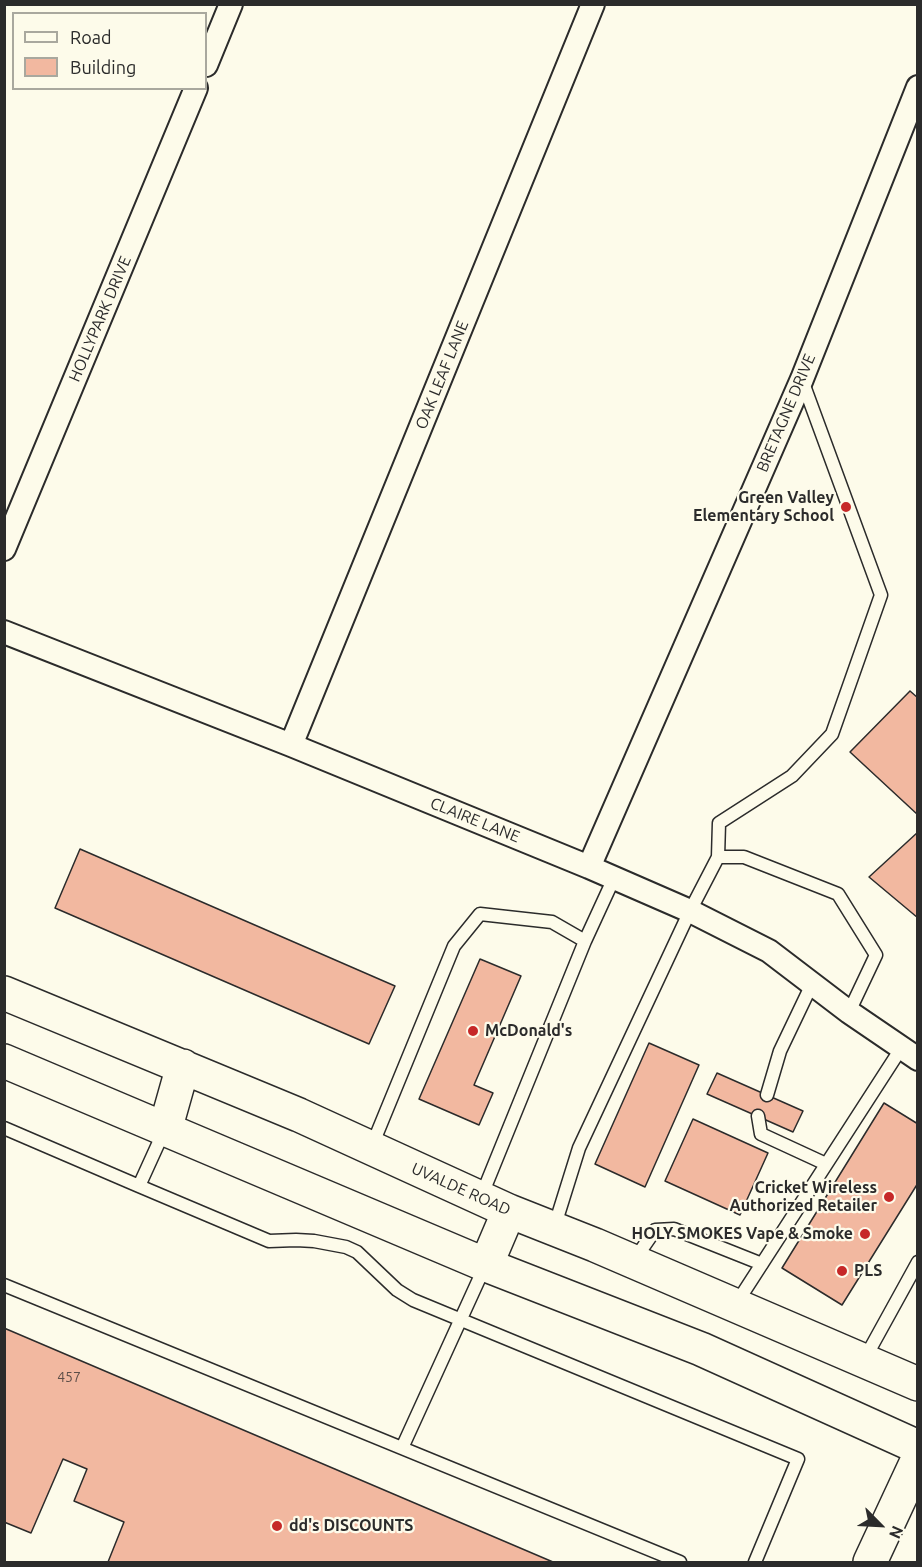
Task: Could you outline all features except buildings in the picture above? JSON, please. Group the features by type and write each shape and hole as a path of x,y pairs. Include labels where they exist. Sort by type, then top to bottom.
{"main road":[{"name":"UVALDE ROAD","path":"4,993 183,1066 495,1204 634,1261 918,1384"},
{"path":"4,1061 486,1265 701,1349 918,1448"},
{"path":"165,1130 183,1066"},
{"path":"486,1265 495,1204"},
{"path":"870,1563 918,1459"}],"street":[{"path":"207,63 231,4"},
{"name":"OAK LEAF LANE","path":"291,745 593,4"},
{"name":"BRETAGNE DRIVE","path":"589,867 802,379 918,87"},
{"name":"HOLLYPARK DRIVE","path":"4,549 195,90"},
{"name":"CLAIRE LANE","path":"4,632 291,745 589,867 690,911 769,951 849,1012 910,1053"}],"lane":[{"path":"554,1228 579,1148 690,911 718,857 719,823 792,776 832,734 881,595 802,379"},
{"path":"718,857 744,857 838,894 876,955 849,1012"},
{"path":"495,1204 585,941 614,878"},
{"path":"371,1148 454,946 480,914 552,922 585,941"},
{"path":"767,1095 780,1051 812,984"},
{"path":"735,1305 826,1164 910,1053"},
{"path":"758,1116 761,1134 826,1164"},
{"path":"4,1128 269,1241 296,1240 331,1243 346,1247 357,1252 396,1290 413,1300 798,1459 755,1563"},
{"path":"139,1186 165,1130"},
{"path":"634,1261 655,1230 674,1229 762,1264"},
{"path":"864,1361 918,1262"},
{"path":"402,1448 486,1265"},
{"path":"4,1285 680,1563"}],"place":[{"name":"Green Valley Elementary School","path":"846,507"},
{"name":"McDonald's","path":"473,1031"},
{"name":"Cricket Wireless Authorized Retailer","path":"889,1197"},
{"name":"HOLY SMOKES Vape & Smoke","path":"865,1234"},
{"name":"PLS","path":"842,1271"},
{"name":"dd's DISCOUNTS","path":"277,1526"}]}
